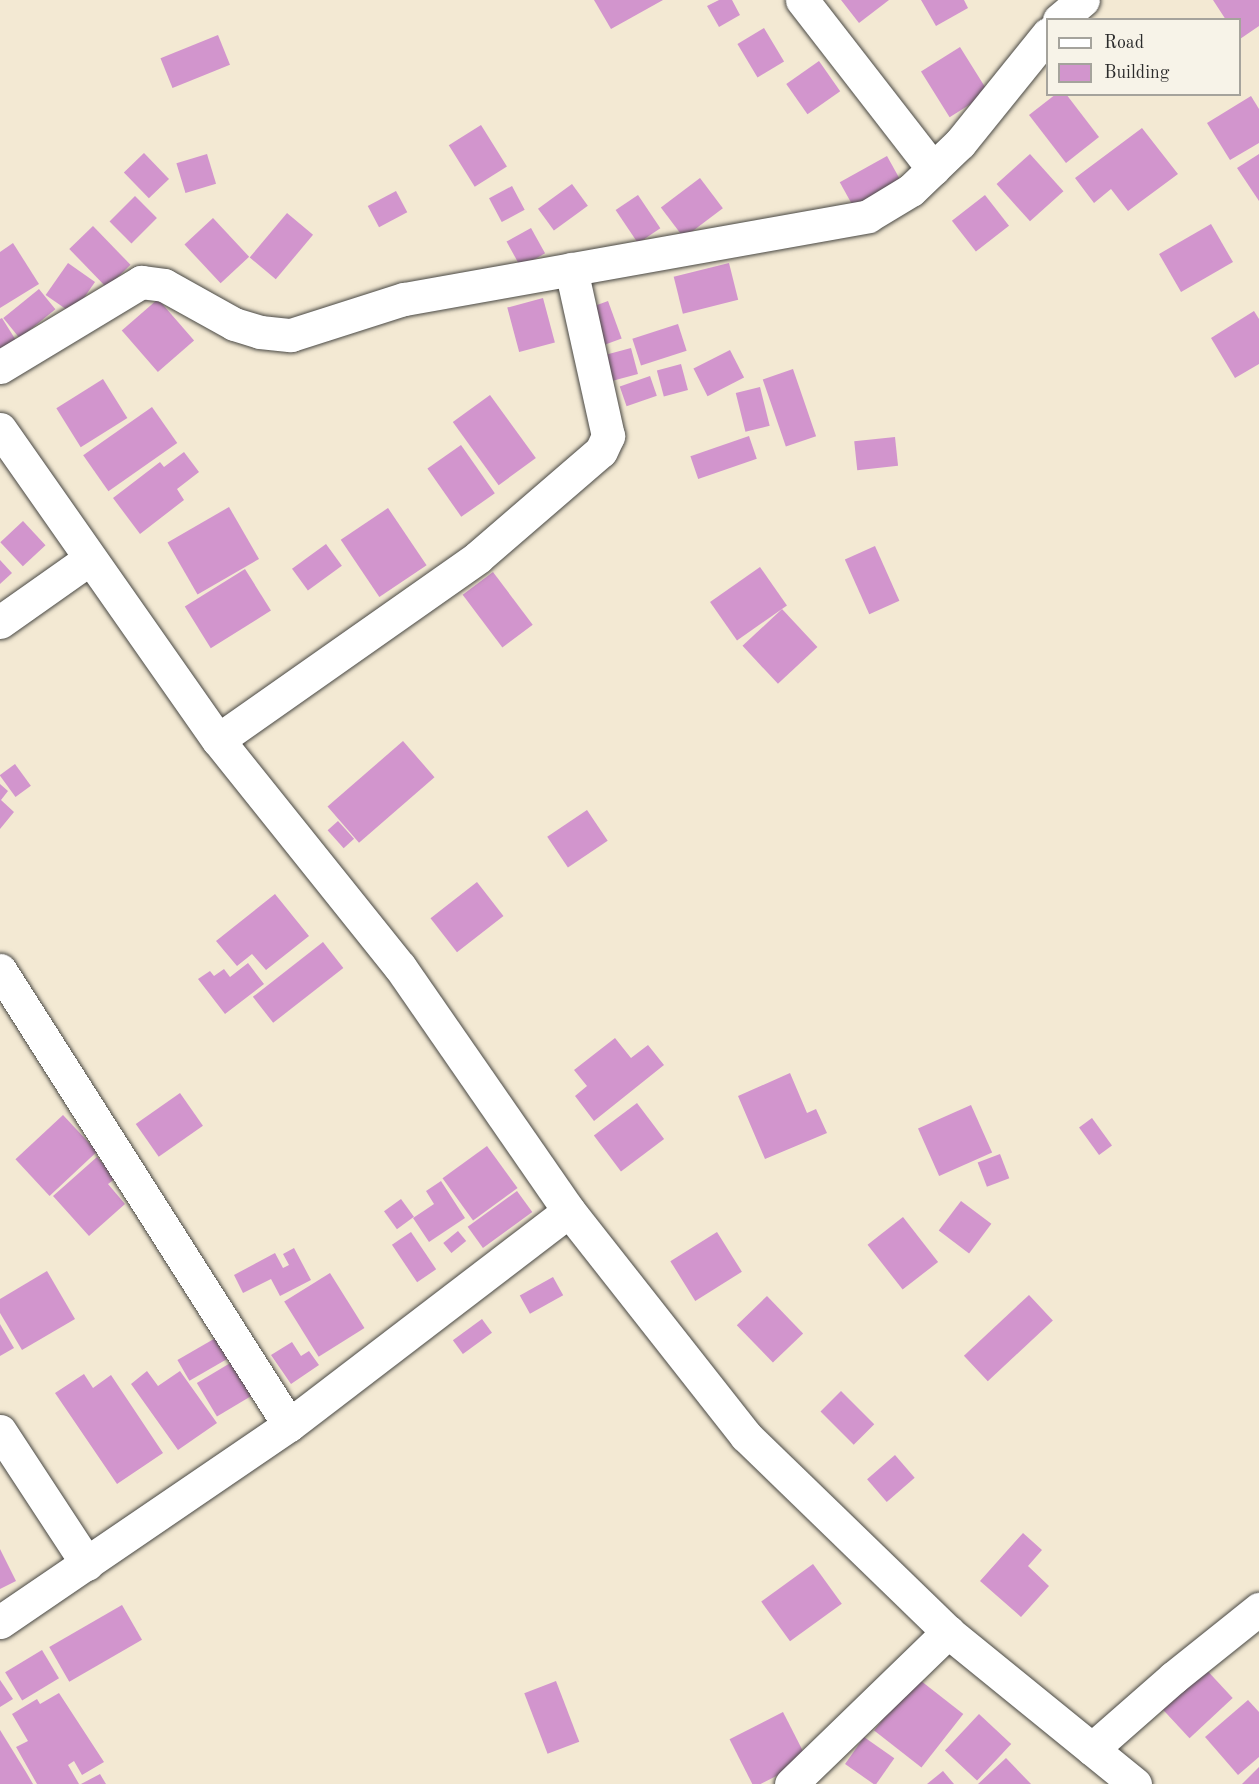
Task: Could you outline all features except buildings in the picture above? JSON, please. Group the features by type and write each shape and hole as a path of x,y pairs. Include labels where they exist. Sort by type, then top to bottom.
{"street":[{"path":"801,0 933,169"},
{"path":"1061,18 1083,0"},
{"path":"0,367 141,282 164,285 234,324 260,332 291,335 405,299 868,216 911,190 960,143 1046,35"},
{"path":"218,740 478,557 601,451 608,436 571,269"},
{"path":"0,429 88,560 218,740 400,967 569,1211 746,1436 948,1632 1135,1784"},
{"path":"0,622 88,560"},
{"path":"0,970 289,1425"},
{"path":"0,1622 289,1425 569,1211"},
{"path":"0,1431 87,1564"},
{"path":"1092,1749 1174,1677 1259,1609"},
{"path":"790,1784 948,1632"}]}
